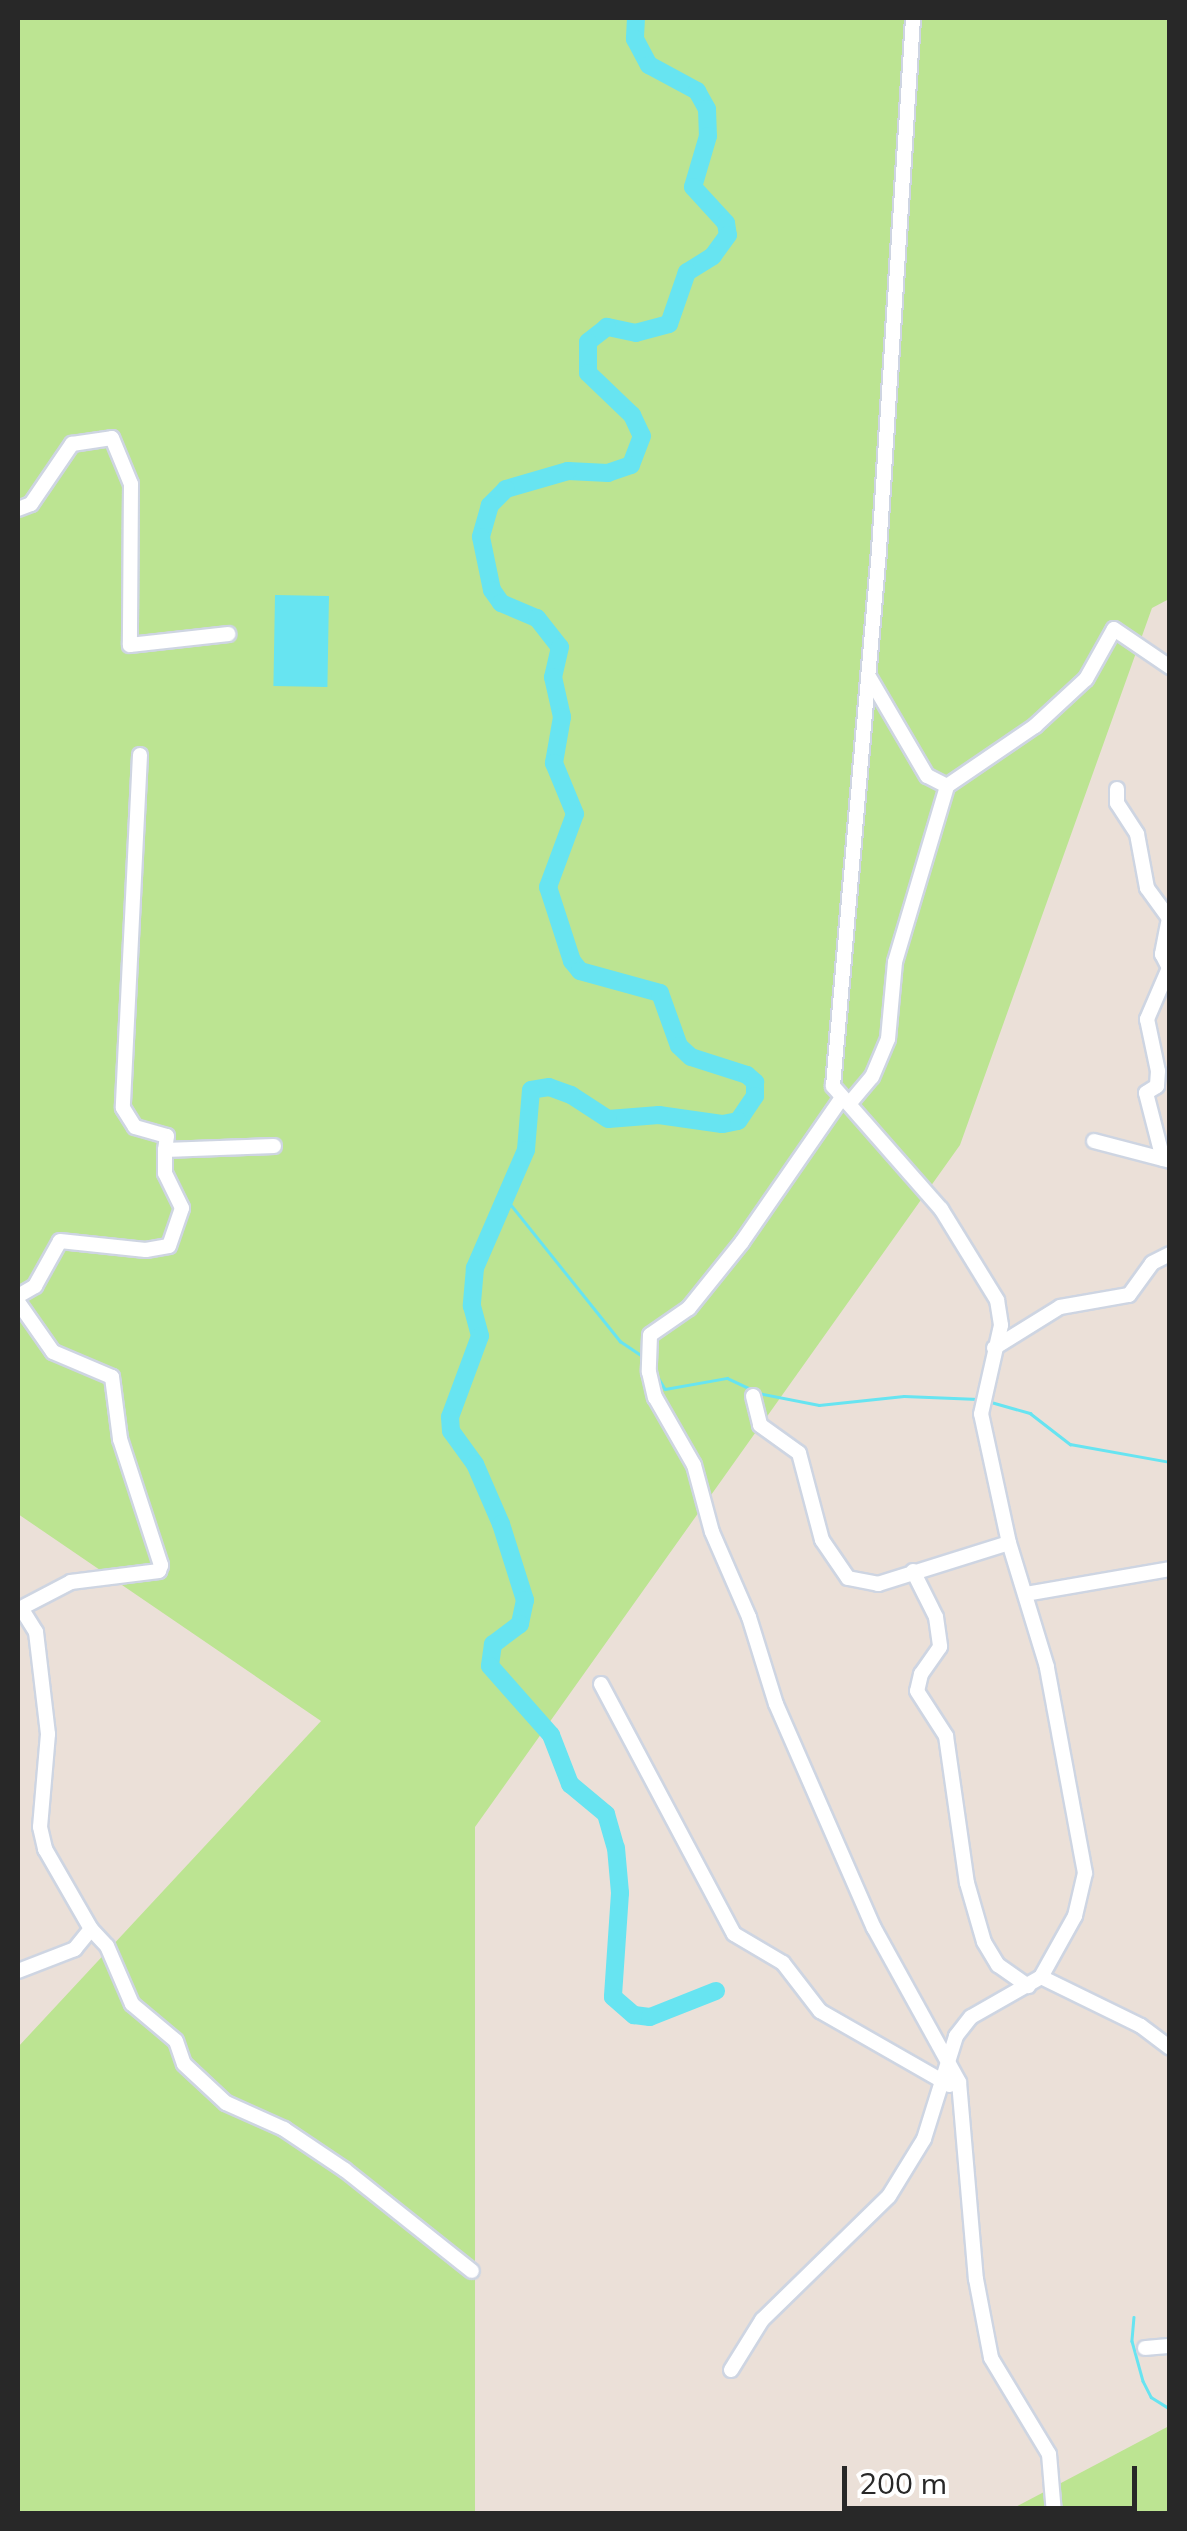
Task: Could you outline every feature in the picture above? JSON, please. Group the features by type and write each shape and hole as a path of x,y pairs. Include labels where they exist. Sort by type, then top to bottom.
{"street":[{"path":"732,2370 762,2320 889,2196 924,2139 956,2036 970,2016 1035,1981 1075,1916 1085,1852 981,1414 1001,1325 997,1300 940,1209 845,1102 833,1074 868,676 913,18"},
{"path":"18,509 31,504 72,444 112,438 131,484 130,645 228,634"},
{"path":"1054,2514 1049,2454 991,2358 976,2280 964,2099 874,1928 776,1704 750,1617 712,1532 694,1465 655,1398 649,1372 650,1335 689,1308 845,1102 872,1077 888,1039 895,962 947,786 1035,726 1086,679 1114,629 1170,667"},
{"path":"868,676 927,776 947,786"},
{"path":"140,755 123,1108 135,1127 167,1136 165,1173 182,1208 168,1246 60,1240 35,1286 18,1299 53,1352 112,1377 120,1439 162,1565 159,1571 70,1582 20,1609 36,1632 48,1734 40,1827 45,1849 91,1929 106,1946 132,2004 176,2041 184,2064 226,2104 284,2129 345,2170 472,2271"},
{"path":"1117,789 1118,804 1136,834 1147,888 1169,918 1162,954 1169,968 1147,1018 1158,1071 1156,1086 1146,1093 1166,1160"},
{"path":"1094,1141 1166,1160"},
{"path":"165,1150 274,1146"},
{"path":"994,1348 1060,1307 1129,1295 1152,1262 1170,1254"},
{"path":"752,1396 760,1424 799,1454 822,1540 839,1572 866,1585 1009,1544"},
{"path":"1026,1594 1170,1568"},
{"path":"913,1571 936,1617 940,1647 920,1674 918,1691 946,1736 953,1816 971,1898 998,1966 1141,2026 1170,2048"},
{"path":"602,1684 734,1934 782,1963 820,2011 946,2071"},
{"path":"18,1971 74,1949 91,1929"},
{"path":"1146,2348 1170,2346"}],"green space":[{"path":"18,18 1169,18 1169,599 1152,608 960,1145 475,1827 475,2513 18,2513 18,2047 321,1721 18,1514"},
{"path":"1169,2426 1169,2513 1004,2513"}],"water":[{"path":"275,595 329,596 327,687 273,686"}],"waterway":[{"path":"636,18 635,39 649,65 697,91 707,109 708,136 693,187 726,223 728,235 713,256 687,272 669,324 636,333 607,327 588,342 588,373 632,415 642,436 631,465 608,473 568,471 506,489 490,505 481,537 492,590 501,603 537,618 560,647 553,677 562,717 554,763 575,814 548,887 572,961 580,971 660,993 679,1046 691,1057 747,1075 755,1082 755,1096 738,1121 722,1124 659,1115 608,1119 571,1095 549,1087 531,1090 526,1150 475,1268 472,1306 480,1336 450,1417 451,1431 475,1464 501,1524 525,1600 520,1624 493,1644 490,1666 551,1735 570,1784 606,1814 616,1848 620,1893 613,1997 634,2015 650,2017 716,1991"},
{"path":"504,1196 620,1341 642,1356"},
{"path":"656,1374 665,1389 727,1378 751,1389"},
{"path":"758,1393 819,1405 904,1396 978,1399"},
{"path":"991,1402 1030,1413 1070,1444 1170,1462"},
{"path":"1134,2317 1132,2341 1143,2381 1151,2397 1170,2409"}]}
